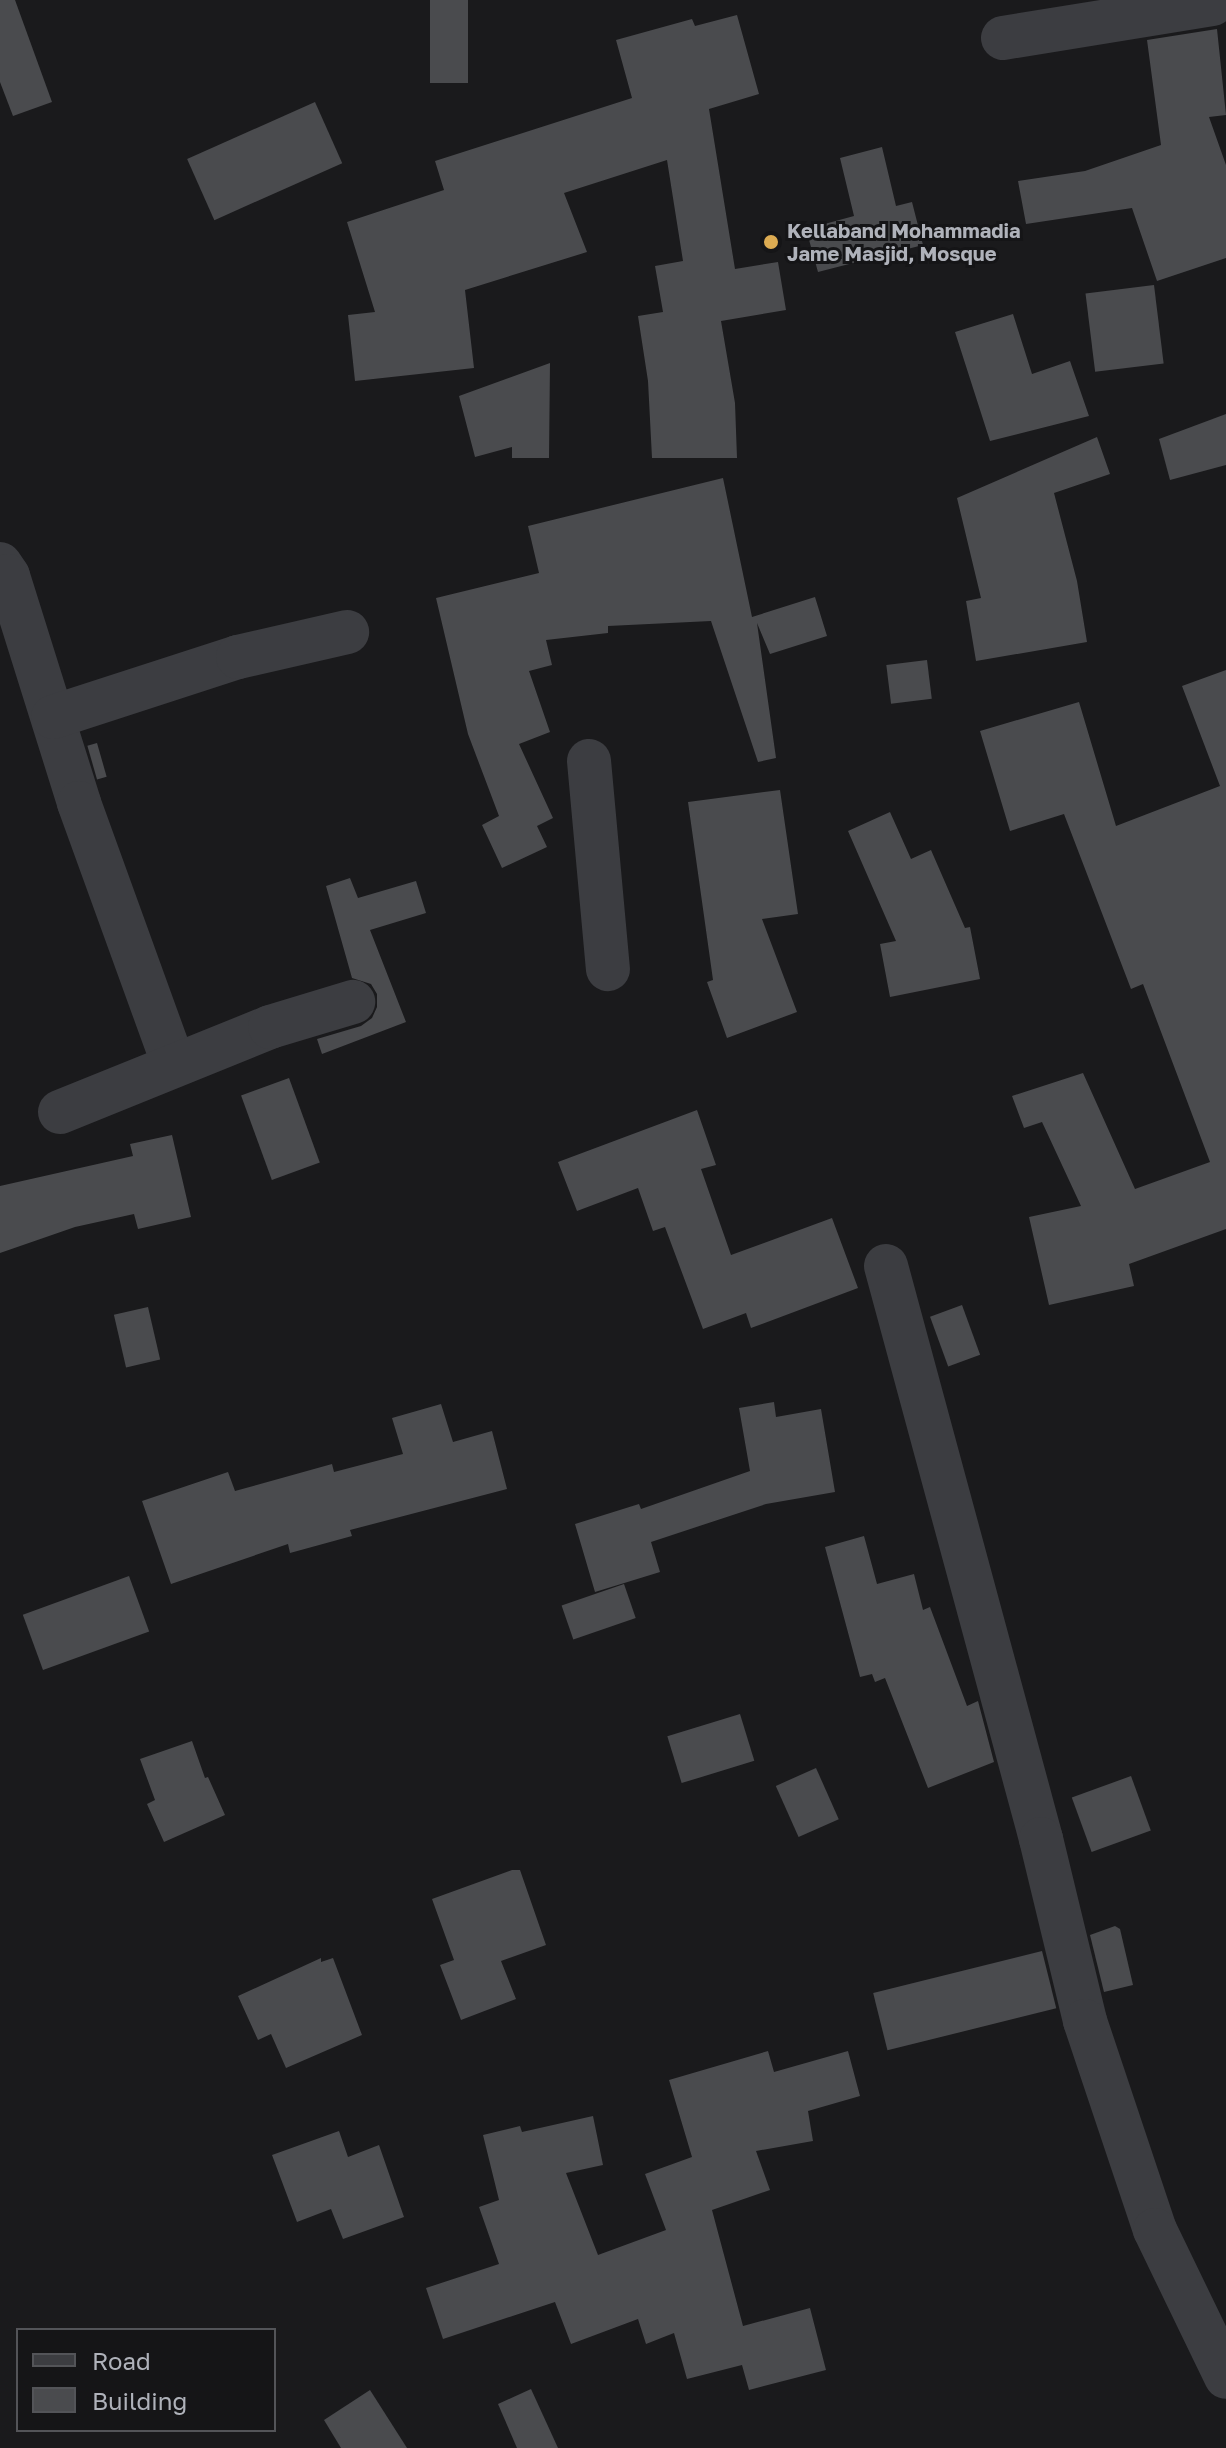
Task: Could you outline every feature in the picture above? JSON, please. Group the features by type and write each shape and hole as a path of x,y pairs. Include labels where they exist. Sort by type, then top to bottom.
{"street":[{"path":"1003,38 1212,4"},
{"path":"0,564 8,576 79,803 174,1065"},
{"path":"53,717 238,657 347,632"},
{"path":"589,761 608,969"},
{"path":"60,1112 270,1027 353,1002"},
{"path":"886,1266 1041,1839 1085,2021 1155,2230 1226,2377"}],"building":[{"path":"0,0 15,0 52,102 13,116 0,82"},
{"path":"430,0 468,0 468,83 430,83"},
{"path":"737,15 759,94 709,109 735,269 778,262 786,310 721,321 735,403 737,458 652,458 648,381 638,316 663,312 655,266 683,261 667,160 564,193 587,252 465,290 474,368 355,381 348,315 375,312 347,222 444,190 435,161 632,98 616,40 692,19 695,26"},
{"path":"1217,29 1226,115 1209,117 1226,165 1226,258 1157,281 1132,208 1026,224 1018,181 1085,171 1161,145 1147,40"},
{"path":"315,102 342,163 214,220 187,159"},
{"path":"882,147 896,206 912,202 923,245 818,272 806,229 854,216 840,158"},
{"path":"1154,285 1164,363 1095,372 1086,293"},
{"path":"1013,314 1032,374 1070,361 1089,416 990,441 955,332"},
{"path":"550,363 549,458 512,458 512,447 475,457 459,396"},
{"path":"1226,414 1226,465 1170,480 1159,439"},
{"path":"1097,437 1110,474 1054,493 1077,581 1087,642 976,661 966,601 981,598 957,498"},
{"path":"723,478 752,617 815,597 827,636 770,654 757,623 776,758 758,762 711,621 608,626 608,633 546,640 552,665 529,671 550,732 519,744 553,818 537,826 547,847 502,868 482,825 499,816 468,734 436,598 539,573 528,526"},
{"path":"927,660 932,699 891,704 886,665"},
{"path":"1226,670 1226,1229 1129,1264 1134,1286 1049,1305 1029,1217 1081,1206 1042,1122 1024,1128 1012,1096 1083,1073 1135,1189 1210,1162 1143,984 1131,989 1064,814 1010,831 980,731 1079,702 1116,826 1220,786 1182,686"},
{"path":"97,743 107,777 97,779 87,746"},
{"path":"780,790 798,914 762,919 797,1012 727,1038 707,982 713,980 688,802"},
{"path":"890,812 911,859 931,850 965,928 970,927 980,979 890,997 880,944 896,941 848,831"},
{"path":"350,878 358,898 416,881 426,913 370,930 406,1022 322,1054 317,1039 361,1026 372,1018 377,1007 377,994 371,984 352,978 326,886"},
{"path":"289,1078 320,1163 272,1180 241,1095"},
{"path":"697,1110 716,1165 701,1169 731,1255 832,1218 858,1288 751,1328 746,1313 703,1329 665,1227 653,1231 638,1188 577,1211 558,1162"},
{"path":"172,1135 191,1217 138,1229 134,1214 75,1227 0,1253 0,1186 133,1156 130,1144"},
{"path":"962,1305 980,1355 948,1366 930,1317"},
{"path":"148,1307 160,1360 126,1367 114,1315"},
{"path":"774,1402 776,1417 821,1409 835,1492 766,1504 651,1542 660,1572 595,1592 575,1524 639,1504 641,1509 750,1471 739,1408"},
{"path":"441,1404 453,1442 492,1431 507,1489 350,1530 352,1536 290,1553 288,1544 171,1584 142,1501 228,1472 235,1491 332,1464 334,1472 403,1454 392,1418"},
{"path":"864,1536 877,1584 914,1574 923,1610 930,1607 967,1706 978,1701 994,1762 928,1788 885,1678 875,1682 872,1674 860,1677 825,1547"},
{"path":"129,1576 149,1631 43,1670 23,1615"},
{"path":"624,1584 636,1618 573,1640 562,1605"},
{"path":"740,1714 754,1761 682,1783 667,1736"},
{"path":"192,1741 205,1778 208,1777 225,1815 164,1842 147,1804 155,1800 140,1759"},
{"path":"816,1768 839,1819 799,1837 776,1786"},
{"path":"1131,1776 1151,1831 1092,1852 1072,1798"},
{"path":"512,1870 520,1870 546,1945 501,1961 516,1999 461,2020 440,1965 454,1960 432,1899"},
{"path":"1115,1926 1120,1929 1133,1985 1104,1992 1090,1935"},
{"path":"1042,1951 1056,2008 887,2050 873,1993"},
{"path":"321,1958 321,1962 333,1958 362,2035 286,2068 271,2034 258,2040 238,1996"},
{"path":"768,2051 774,2072 848,2051 860,2096 808,2111 813,2141 756,2151 770,2190 712,2210 743,2326 810,2308 826,2370 749,2390 742,2365 687,2379 674,2333 646,2344 638,2319 571,2344 555,2302 443,2339 426,2288 499,2264 479,2207 499,2200 483,2135 520,2126 522,2132 593,2116 603,2165 566,2173 598,2255 666,2230 645,2174 692,2157 669,2080"},
{"path":"339,2131 348,2157 379,2145 404,2217 343,2239 331,2209 297,2222 272,2155"},
{"path":"531,2389 558,2448 517,2448 498,2404"},
{"path":"370,2390 407,2448 341,2448 324,2420"}],"place":[{"name":"Kellaband Mohammadia Jame Masjid, Mosque","path":"771,242"}]}
